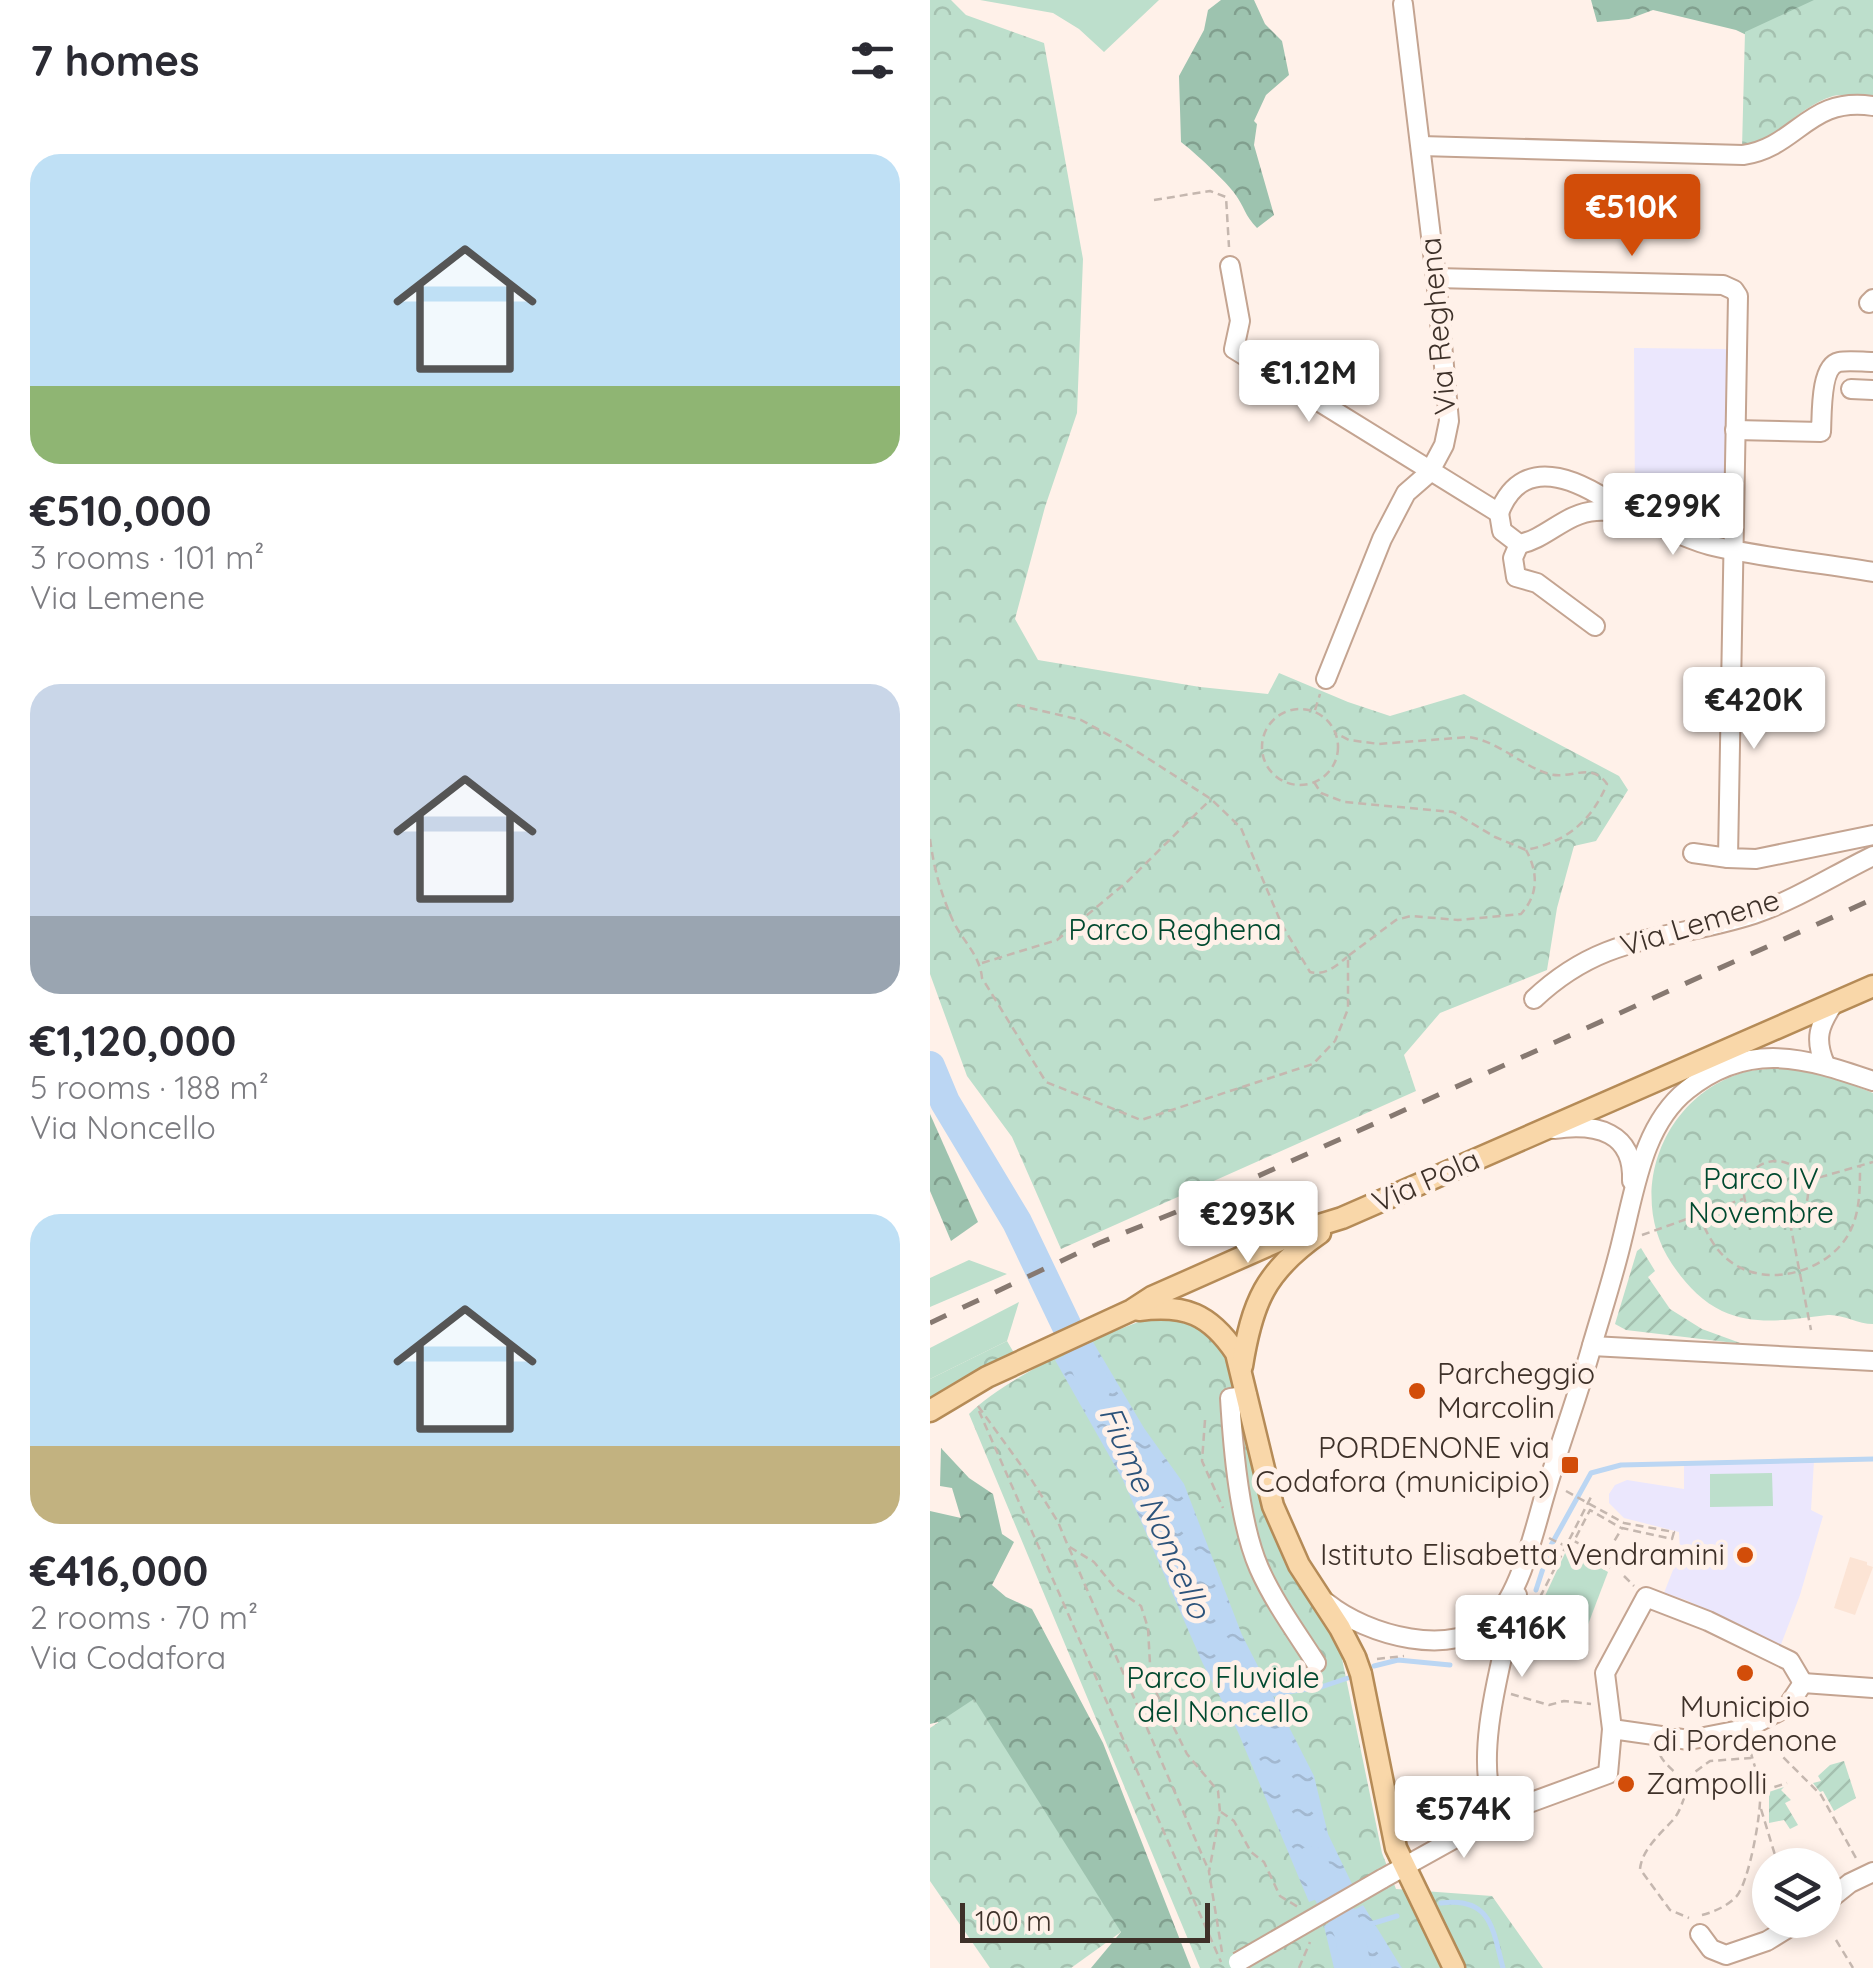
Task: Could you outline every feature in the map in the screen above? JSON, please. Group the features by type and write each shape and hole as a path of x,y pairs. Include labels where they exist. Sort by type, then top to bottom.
{"main road":[{"name":"Via Pola","path":"930,1411 987,1377 1169,1290 1873,986"},
{"path":"1242,1371 1253,1311 1270,1278 1300,1247 1342,1218"},
{"path":"1132,1310 1179,1309 1206,1319 1223,1333 1242,1371 1273,1506 1312,1588 1340,1628 1358,1666 1396,1848 1454,1968"}],"street":[{"name":"Via Reghena","path":"1324,685 1382,539 1406,493 1429,473 1444,445 1449,421 1403,4"},
{"path":"1421,146 1743,155 1766,150 1835,106 1873,106"},
{"path":"1230,266 1240,321 1234,349 1499,514"},
{"name":"Via Lemene","path":"1436,278 1729,287 1738,296 1728,858 1756,859 1873,834"},
{"path":"1735,430 1821,432 1825,379 1830,366 1837,362 1873,362"},
{"path":"1852,389 1873,390"},
{"path":"1627,515 1591,488 1549,476 1526,482 1513,491 1499,514 1502,531 1519,544 1533,541 1567,518 1596,511 1627,515 1693,540 1734,550 1873,572"},
{"path":"1519,544 1513,558 1516,577 1537,583 1594,626"},
{"path":"1694,853 1728,858"},
{"name":"Via Lemene","path":"1534,999 1580,962 1631,942 1756,913 1873,856"},
{"path":"1824,1064 1816,1040 1834,1003"},
{"path":"1499,1814 1488,1796 1486,1756 1495,1690 1526,1555 1592,1346 1651,1138 1686,1091 1708,1076 1742,1062 1783,1056 1824,1064 1873,1081"},
{"path":"1847,1072 1873,1069"},
{"path":"1540,1132 1582,1128 1614,1136 1633,1160 1632,1197"},
{"path":"1592,1346 1873,1361"},
{"path":"1247,1395 1230,1398 1240,1494 1259,1567 1316,1663"},
{"path":"1312,1588 1344,1616 1364,1626 1424,1640 1459,1638 1480,1632 1496,1618 1526,1555"},
{"path":"1231,1965 1499,1814 1608,1774 1611,1720 1605,1673 1646,1597 1708,1621 1790,1661 1803,1682"},
{"path":"1611,1720 1689,1740 1751,1727 1787,1707 1803,1682"},
{"path":"1803,1682 1873,1688"},
{"path":"1842,1889 1869,1874"},
{"path":"1700,1934 1712,1949 1726,1955 1773,1938"}],"path":[{"path":"1154,200 1210,191 1226,197 1230,266"},
{"path":"1314,711 1324,685"},
{"path":"1017,705 1081,720 1127,744 1211,799 1241,828 1282,925 1310,972 1331,970 1396,920 1411,916 1473,920 1521,914 1535,891 1535,866 1526,850 1453,812 1344,802 1320,793 1314,782"},
{"path":"1292,709 1314,711 1335,732 1335,762 1328,773 1314,782 1291,784 1270,770 1262,745 1264,732 1280,714 1292,709"},
{"path":"1335,732 1364,744 1469,737 1485,740 1549,774 1564,776 1586,770 1601,776 1607,784 1586,819 1568,836 1526,850"},
{"path":"981,964 1057,940 1128,881 1211,799"},
{"path":"930,839 936,877 955,925 981,964 982,978 1046,1082 1141,1120 1313,1064 1335,1042 1348,1009 1348,956"},
{"path":"1773,1161 1793,1166 1806,1182 1807,1200 1790,1222 1761,1221 1747,1208 1744,1198 1748,1178 1763,1164 1773,1161"},
{"path":"1806,1182 1873,1162"},
{"path":"1699,1214 1716,1247 1731,1263 1766,1276 1799,1272 1838,1249 1852,1228 1860,1192 1860,1166"},
{"path":"1622,1242 1744,1198"},
{"path":"1790,1222 1811,1330"},
{"path":"975,1402 1031,1479 1068,1546 1209,1872 1224,1968 975,1402"},
{"path":"1572,1494 1624,1523 1674,1532 1672,1538 1622,1528 1590,1510 1574,1541 1605,1557"},
{"path":"1527,1618 1543,1594 1562,1544 1592,1495"},
{"path":"1595,1560 1605,1557 1622,1528"},
{"path":"1548,1538 1610,1568"},
{"path":"1068,1546 1094,1562 1116,1589 1141,1606 1148,1628 1151,1682 1186,1754 1218,1791 1220,1812 1209,1872"},
{"path":"1512,1694 1549,1706 1564,1701 1581,1702 1611,1720"},
{"path":"1664,1762 1684,1780 1687,1790 1680,1810 1641,1857 1640,1870 1670,1910 1690,1918 1716,1911 1738,1895 1760,1807 1751,1727"},
{"path":"1751,1727 1820,1795 1869,1874"},
{"path":"1684,1780 1710,1761 1752,1758"},
{"path":"1760,1791 1787,1782"},
{"path":"1760,1807 1773,1848"},
{"path":"1220,1812 1234,1821 1251,1852 1264,1862 1280,1896 1302,1909"},
{"path":"1299,1968 1316,1931"},
{"path":"1836,1940 1853,1968"}],"shaded area":[{"path":"1634,348 1728,349 1725,526 1719,534 1695,530 1635,504"},
{"name":"Istituto Elisabetta Vendramini","path":"1814,1461 1811,1510 1823,1516 1780,1647 1664,1593 1680,1552 1679,1532 1624,1518 1609,1503 1615,1485 1627,1480 1684,1489 1684,1464"},
{"path":"1850,1557 1873,1567 1855,1615 1834,1608"}],"green space":[{"name":"Parco Reghena","path":"930,0 951,0 966,15 1044,43 1083,259 1077,413 1045,507 1015,619 1038,660 1200,687 1268,694 1279,673 1390,716 1464,694 1619,776 1628,790 1596,841 1574,846 1557,908 1547,970 1440,1013 1404,1055 1416,1091 1061,1249 1012,1137 967,1076 930,974"},
{"path":"980,0 1159,0 1104,52 1079,29 1053,13"},
{"path":"1221,0 1254,0 1265,24 1282,41 1289,75 1266,95 1254,121 1254,145 1274,215 1257,228 1231,189 1181,142 1179,76 1204,30 1208,10"},
{"path":"1591,0 1860,0 1757,40 1736,30 1653,10 1629,19 1597,22"},
{"path":"1814,0 1873,0 1873,98 1833,96 1809,107 1766,138 1742,148 1745,32"},
{"name":"Parco IV Novembre","path":"1783,1068 1830,1076 1873,1093 1873,1324 1833,1315 1748,1319 1722,1311 1688,1285 1658,1237 1652,1208 1653,1179 1660,1150 1673,1124 1692,1102 1716,1084 1745,1072"},
{"path":"930,1114 978,1222 951,1241 930,1191"},
{"path":"1641,1248 1655,1271 1648,1277 1670,1309 1702,1329 1743,1344 1626,1330 1615,1324"},
{"path":"969,1260 1007,1274 930,1307 930,1278"},
{"path":"1019,1302 1007,1341 930,1379 930,1348"},
{"name":"Parco Fluviale del Noncello","path":"1156,1316 1180,1317 1201,1326 1219,1344 1234,1379 1258,1485 1277,1542 1339,1644 1382,1853 1396,1889 1492,1896 1543,1968 1200,1968 969,1414 1007,1385 1057,1357"},
{"path":"1007,1341 1014,1353 930,1398 930,1379"},
{"path":"941,1448 969,1478 993,1494 1002,1534 1014,1542 992,1585 1006,1597 1032,1609 1103,1743 1191,1968 1091,1968 1121,1932 938,1722 930,1724 930,1511 961,1518 952,1488 940,1486"},
{"path":"1772,1473 1773,1506 1710,1507 1710,1474"},
{"path":"1567,1549 1608,1572 1576,1656 1529,1630"},
{"path":"974,1699 1121,1932 1071,1968 990,1968 930,1881 930,1728"},
{"path":"1844,1761 1856,1798 1834,1811 1823,1791 1813,1783 1821,1781 1818,1776 1830,1765"},
{"path":"1784,1787 1781,1790 1791,1800 1785,1803 1798,1825 1790,1829 1784,1820 1769,1823 1769,1792"}],"water":[{"path":"1093,1342 1144,1428 1184,1484 1242,1635 1314,1776 1328,1834 1353,1886 1309,1902 1238,1732 1203,1664 1123,1480 1055,1360"},
{"path":"1363,1905 1402,1968 1334,1968 1324,1926"}],"waterway":[{"name":"Fiume Noncello","path":"930,1066 945,1102 1017,1222 1096,1387"},
{"path":"1536,1590 1550,1547 1591,1473 1621,1465 1873,1459"},
{"path":"1374,1666 1398,1660 1450,1665"},
{"path":"1266,1695 1321,1687 1351,1677"},
{"name":"Fiume Noncello","path":"1311,1861 1349,1931 1356,1968"},
{"path":"1441,1903 1458,1902 1480,1911 1492,1929 1503,1968"},
{"path":"1371,1924 1397,1916"}],"railway":[{"path":"930,1323 1099,1243 1196,1204 1873,899"}],"place":[{"name":"Parcheggio Marcolin","path":"1417,1391"},
{"name":"PORDENONE via Codafora (municipio)","path":"1570,1465"},
{"name":"Istituto Elisabetta Vendramini","path":"1745,1555"},
{"name":"Municipio di Pordenone","path":"1745,1673"},
{"name":"Zampolli","path":"1626,1784"}]}
